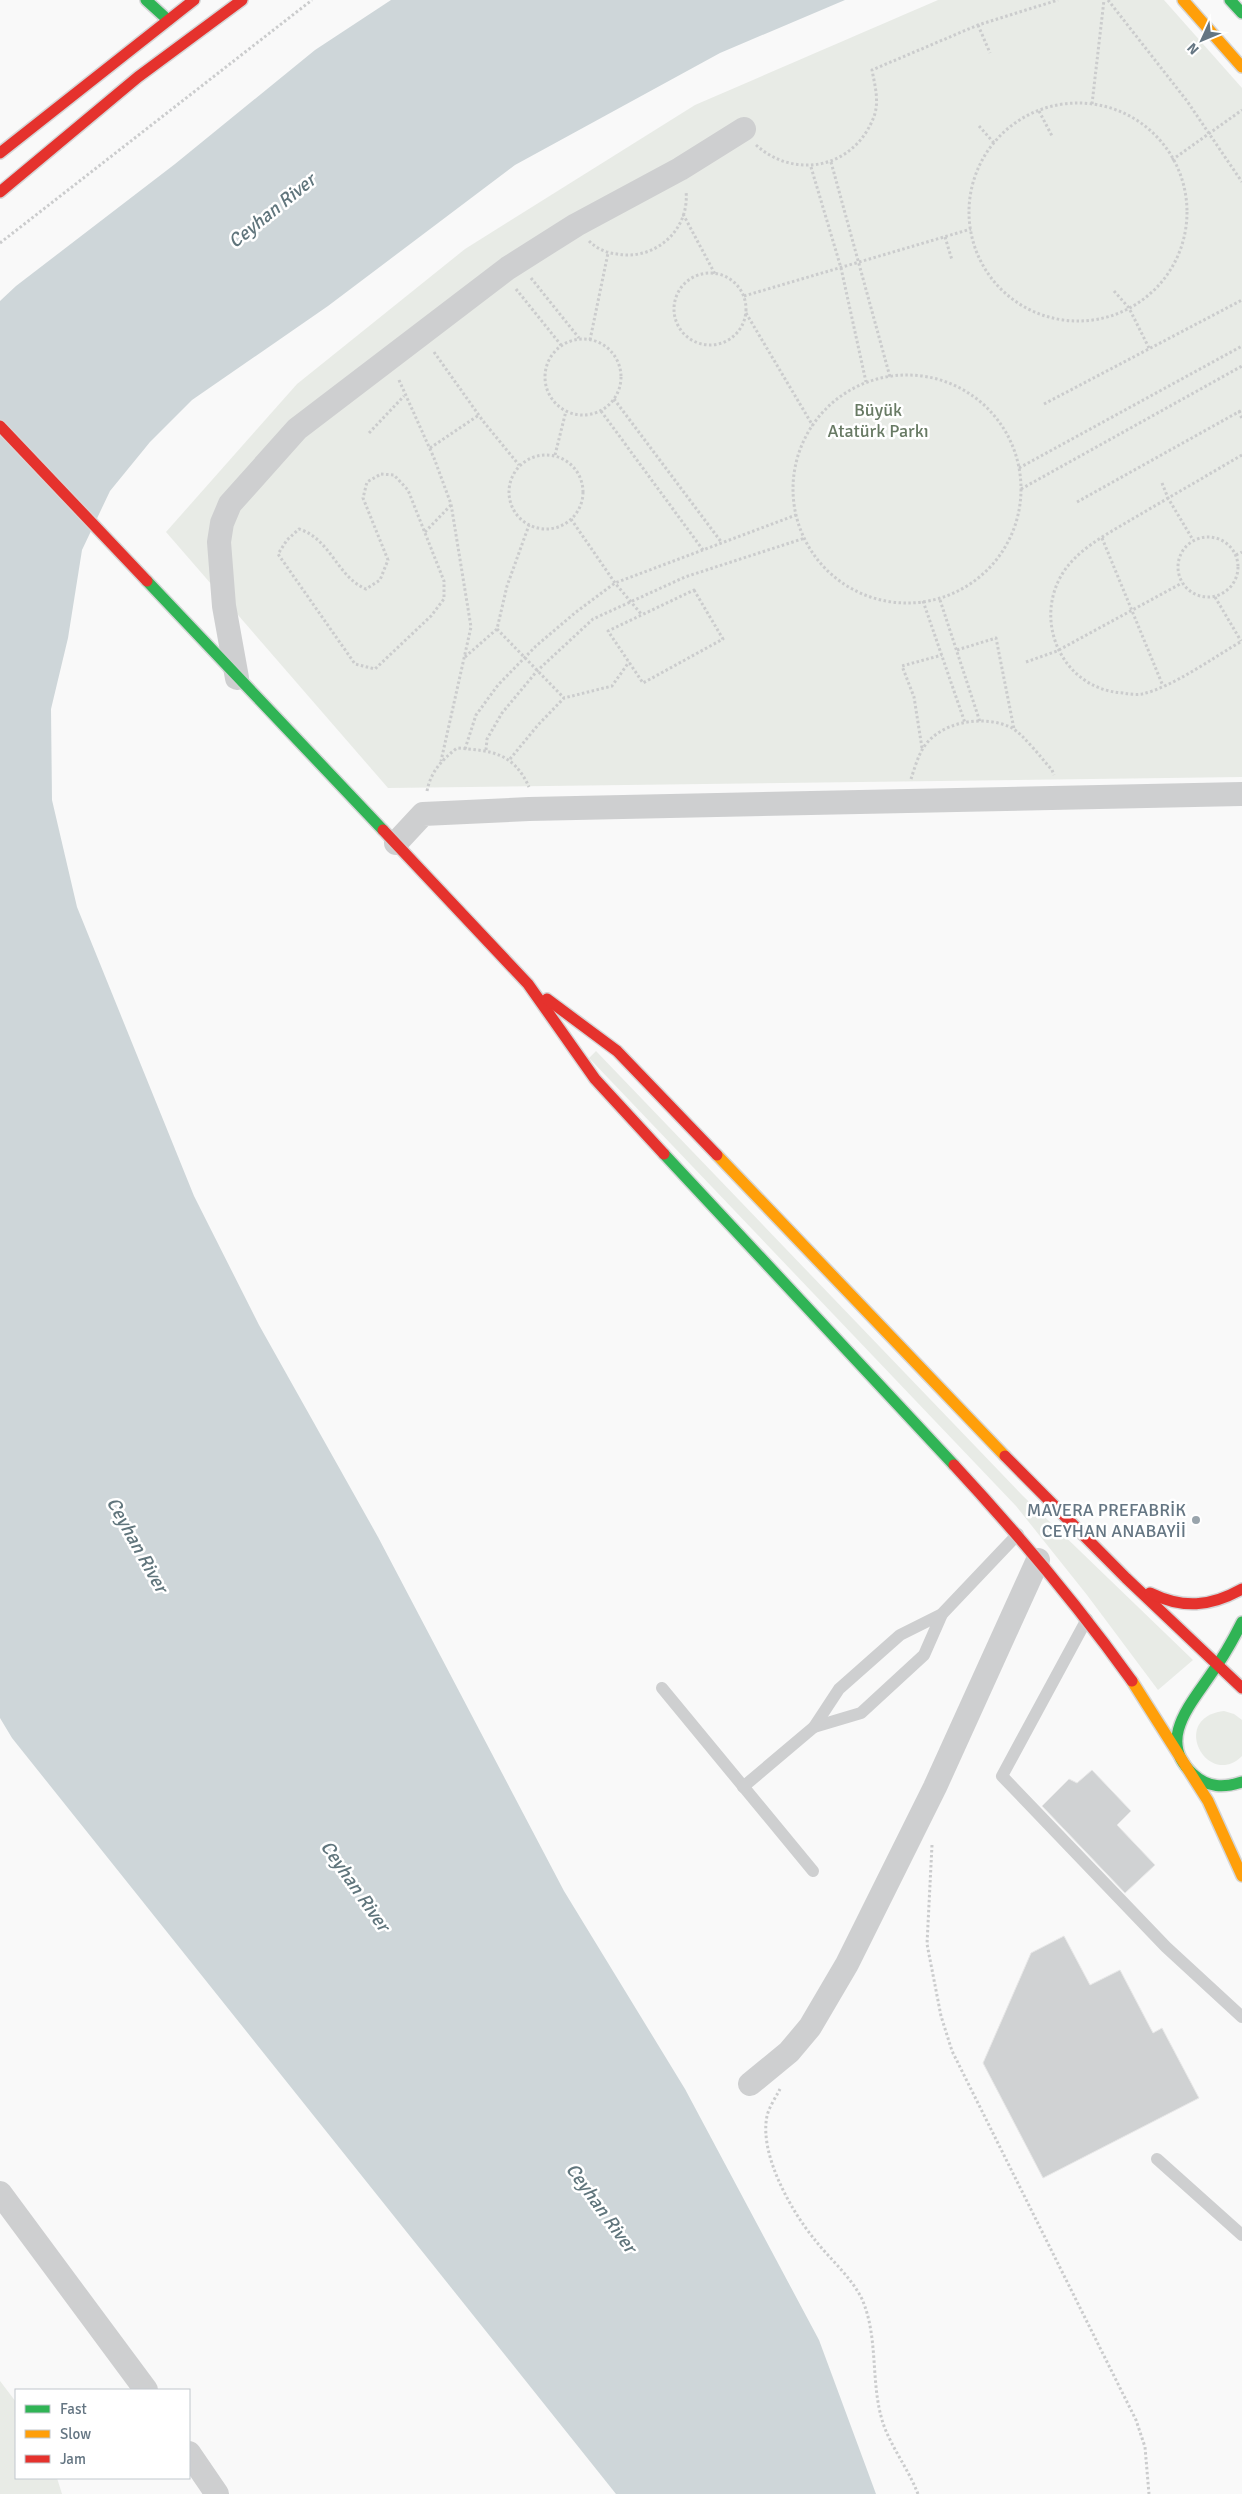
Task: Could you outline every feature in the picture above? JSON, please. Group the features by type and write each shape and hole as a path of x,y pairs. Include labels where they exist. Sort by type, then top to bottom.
{"main road":[{"path":"146,0 168,20"},
{"path":"0,153 194,0"},
{"path":"0,192 138,77 242,0"},
{"path":"1183,0 1242,67"},
{"path":"1230,0 1242,13"},
{"path":"0,426 187,626 396,842 528,984 595,1079 1018,1534 1087,1619 1142,1695 1184,1766 1208,1801 1242,1876"},
{"path":"528,984 617,1051 1126,1578 1242,1688"},
{"path":"1126,1578 1162,1600 1184,1606 1214,1603 1242,1589"},
{"path":"1242,1622 1218,1664 1180,1721 1176,1736 1177,1752 1184,1766 1195,1777 1208,1784 1223,1787 1242,1782"}],"street":[{"path":"237,678 224,606 219,542 222,524 230,504 296,430 511,266 576,226 680,169 744,129"},
{"path":"396,842 423,814 903,800 1242,794"},
{"path":"750,2084 789,2052 810,2027 847,1964 935,1787 1038,1560"},
{"path":"0,2193 145,2389"},
{"path":"190,2454 217,2494"}],"lane":[{"path":"814,1727 861,1714 924,1655 942,1614 1018,1534"},
{"path":"743,1787 814,1727 839,1689 900,1635 942,1614"},
{"path":"1087,1619 1002,1776 1166,1947 1242,2018"},
{"path":"662,1688 813,1871"},
{"path":"1157,2159 1242,2235"}],"path":[{"path":"0,243 312,0"},
{"path":"744,129 765,153 784,163 811,166 831,162 850,152 860,142 874,119 877,98 872,70 978,25 1058,0"},
{"path":"1092,104 1106,0"},
{"path":"1106,0 1210,134 1242,182"},
{"path":"978,25 990,53"},
{"path":"1082,102 1092,104 1110,108 1141,123 1153,132 1167,149 1182,178 1187,214 1183,244 1174,265 1151,293 1129,308 1097,320 1071,321 1040,314 1013,300 988,274 975,248 969,217 970,193 985,154 1012,124 1046,107 1082,102"},
{"path":"1172,160 1242,110"},
{"path":"1039,111 1052,136"},
{"path":"979,126 994,143"},
{"path":"831,162 890,376"},
{"path":"811,166 841,268 866,382"},
{"path":"576,226 593,245 608,253 630,256 657,249 677,231 687,202 684,180 680,169"},
{"path":"683,213 716,275"},
{"path":"744,296 971,229"},
{"path":"946,237 952,260"},
{"path":"590,340 608,253"},
{"path":"511,266 579,338"},
{"path":"511,266 561,345"},
{"path":"706,273 724,276 736,284 744,296 746,312 743,325 736,335 719,344 697,343 682,331 674,311 676,299 685,284 694,277 706,273"},
{"path":"1114,291 1129,308 1149,348"},
{"path":"1044,404 1242,300"},
{"path":"746,312 813,426"},
{"path":"421,333 479,415 519,465"},
{"path":"579,338 590,340 597,341 610,349 619,364 621,381 614,399 601,410 580,415 566,411 555,403 547,391 544,373 550,357 561,345 579,338"},
{"path":"1019,468 1242,346"},
{"path":"391,359 404,396 430,448 451,504 471,627 441,761"},
{"path":"1020,489 1242,366"},
{"path":"890,376 924,376 946,381 965,390 988,408 1012,443 1019,468 1019,518 1005,550 985,574 962,591 940,600 894,604 860,594 832,576 811,551 796,515 793,479 804,439 830,404 866,382 890,376"},
{"path":"369,433 404,396"},
{"path":"614,399 722,543"},
{"path":"601,410 703,550"},
{"path":"554,455 566,411"},
{"path":"1077,502 1241,411 1242,419"},
{"path":"430,448 479,415"},
{"path":"538,455 554,455 561,457 576,469 583,488 581,504 571,519 564,524 548,529 529,525 516,514 509,497 511,478 519,465 538,455"},
{"path":"1215,597 1242,641 1163,686 1140,694 1109,692 1088,683 1073,671 1057,651 1051,627 1052,600 1058,580 1074,558 1102,538 1242,455"},
{"path":"381,474 394,475 408,490 425,532 444,581 444,600 431,616 375,669 355,664 278,554 287,540 299,530 311,533 324,544 354,584 366,589 380,580 388,560 363,498 367,482 381,474"},
{"path":"1162,483 1168,498 1192,540"},
{"path":"425,532 451,504"},
{"path":"465,749 476,714 498,685 524,658 576,612 615,583 796,515"},
{"path":"571,519 615,583 642,615"},
{"path":"465,658 497,629 507,586 529,525"},
{"path":"1204,536 1218,538 1231,546 1236,555 1238,571 1233,585 1225,592 1215,597 1200,596 1190,591 1182,583 1178,570 1178,560 1182,550 1192,540 1204,536"},
{"path":"486,750 487,739 502,713 537,670 593,619 686,577 805,538"},
{"path":"1102,538 1163,686"},
{"path":"1236,555 1242,552"},
{"path":"1026,662 1057,651 1182,583"},
{"path":"694,590 723,639 643,683 608,631 642,615 694,590"},
{"path":"940,600 980,722"},
{"path":"923,601 965,722"},
{"path":"497,629 564,698"},
{"path":"957,650 996,638 1014,729"},
{"path":"922,749 914,697 902,666 942,656"},
{"path":"510,759 538,724 564,698 612,686 629,662"},
{"path":"903,800 922,749 937,732 965,722 992,721 1014,729 1052,770 1062,797"},
{"path":"423,814 429,780 441,761 457,748 486,750 510,759 523,773 532,792 529,810"},
{"path":"932,1835 927,1944 941,2016 952,2051 1136,2420 1144,2447 1149,2494"},
{"path":"781,2086 767,2115 765,2144 792,2208 813,2239 847,2277 862,2299 870,2326 876,2392 883,2424 918,2494"}],"green space":[{"name":"Büyük Atatürk Parkı","path":"938,0 1164,0 1242,88 1242,777 388,788 166,532 297,384 465,249 695,105"},
{"path":"596,1051 1023,1496 1193,1660 1158,1690 1087,1595 1016,1506 589,1058"},
{"path":"1224,1711 1234,1714 1242,1720 1242,1756 1229,1764 1217,1764 1207,1759 1199,1749 1196,1737 1198,1726 1207,1716"},
{"path":"0,2381 15,2401 15,2479 57,2479 62,2494 0,2494"}],"water":[{"name":"Ceyhan River","path":"391,0 845,0 720,53 515,165 328,306 192,400 150,442 110,491 82,550 68,638 51,709 52,800 77,907 194,1196 259,1325 378,1537 564,1891 685,2089 819,2340 876,2494 616,2494 12,1738 0,1718 0,301 16,286 175,164 315,50"}],"building":[{"path":"1092,1770 1131,1811 1117,1825 1155,1865 1125,1893 1042,1806 1069,1779 1077,1783"},
{"path":"1064,1936 1090,1985 1120,1970 1153,2033 1162,2028 1199,2098 1043,2178 983,2063 1031,1953"}],"traffic: fast":[{"path":"146,0 168,20"},
{"path":"1230,0 1242,13"},
{"path":"147,581 383,830"},
{"path":"664,1154 954,1465"},
{"path":"1242,1622 1224,1655 1187,1710 1177,1736 1177,1749 1182,1761 1199,1779 1216,1786 1242,1782"}],"traffic: slow":[{"path":"1183,0 1242,67"},
{"path":"717,1155 1005,1456"},
{"path":"1132,1681 1208,1801 1242,1876"}],"traffic: jam":[{"path":"0,153 194,0"},
{"path":"0,192 138,77 242,0"},
{"path":"0,426 147,581"},
{"path":"383,830 528,984 595,1079 664,1154"},
{"path":"547,999 617,1051 717,1155"},
{"path":"1005,1456 1126,1578 1242,1688"},
{"path":"954,1465 1046,1570 1090,1624 1132,1681"},
{"path":"1150,1593 1174,1602 1196,1604 1219,1599 1242,1589"}],"place":[{"name":"MAVERA PREFABRİK CEYHAN ANABAYİİ","path":"1196,1520"}]}
